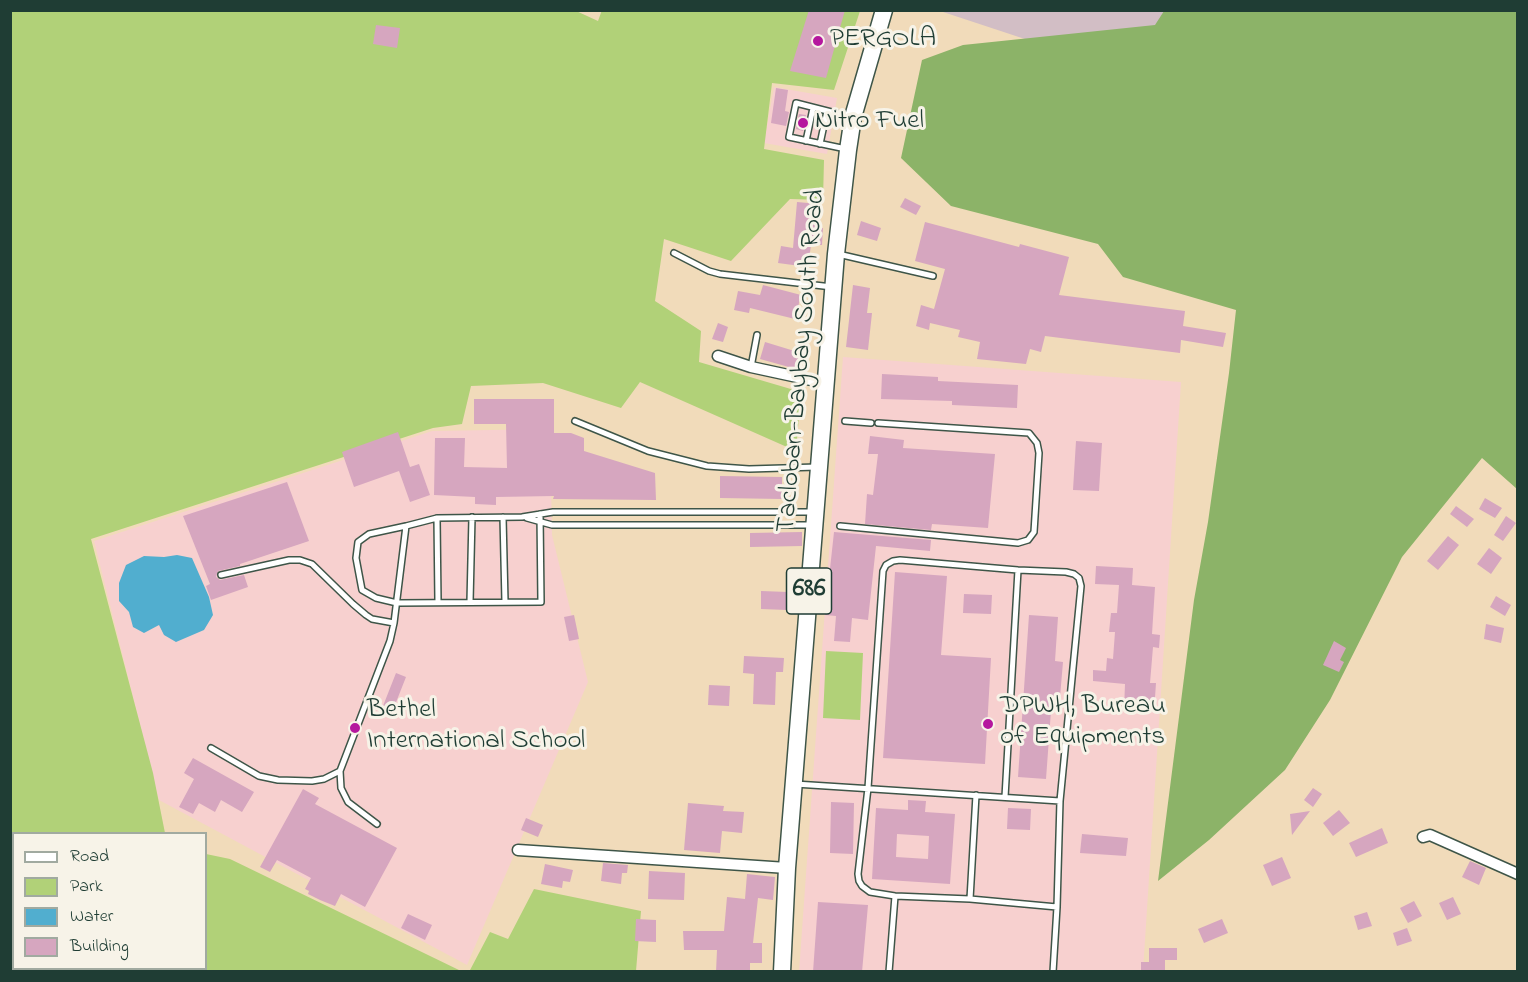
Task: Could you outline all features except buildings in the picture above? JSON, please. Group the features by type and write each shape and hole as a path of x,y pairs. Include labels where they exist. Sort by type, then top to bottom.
{"main road":[{"name":"Tacloban-Baybay South Road","path":"782,972 787,868 818,467 827,420 825,383 836,254 853,117 884,10"}],"street":[{"path":"718,356 752,367 825,383"},
{"path":"1423,837 1430,835 1518,874"},
{"path":"518,849 787,868"}],"lane":[{"path":"848,150 789,137 796,103 853,117"},
{"path":"806,141 813,108"},
{"path":"820,144 827,111"},
{"path":"674,253 709,271 720,274 834,288"},
{"path":"836,254 933,276"},
{"path":"752,367 757,335"},
{"path":"575,421 648,451 707,466 749,469 818,467"},
{"path":"845,421 871,423"},
{"path":"840,526 1018,543 1028,540 1034,532 1039,453 1029,433 878,423"},
{"path":"540,514 540,602 397,603 376,598 362,590 356,558 358,542 369,534 437,518 522,517 540,514 554,512 815,519"},
{"path":"470,602 472,517"},
{"path":"502,517 505,602"},
{"path":"522,517 552,525 815,519"},
{"path":"437,518 438,602"},
{"path":"377,824 348,802 341,788 340,771 390,641 406,526"},
{"path":"221,575 289,560 300,560 312,564 366,615 372,619 394,623"},
{"path":"1053,972 1057,907 1060,801 1081,586 1079,578 1066,572 893,561 886,565 883,571 868,788 858,874 862,886 870,892 895,896 970,899 1057,907"},
{"path":"1005,797 1018,570"},
{"path":"211,748 259,776 278,780 324,779 340,771"},
{"path":"794,784 1060,801"},
{"path":"970,899 976,795"},
{"path":"889,972 895,896"}],"shaded area":[{"path":"940,11 1266,11 1231,107"},
{"path":"774,87 837,98 827,154 764,143"},
{"name":"DPWH, Bureau of Equipments","path":"843,357 1181,382 1143,971 799,972"},
{"name":"Bethel International School","path":"550,429 552,535 588,682 467,965 159,800 94,541 432,431"}],"green space":[{"path":"574,10 598,21 602,10 860,11 834,90 772,83 764,149 824,160 823,200 790,199 731,261 664,239 655,301 701,331 699,362 801,392 796,451 640,382 621,408 543,383 471,386 462,424 433,428 91,539 153,773 165,832 12,832 12,970 207,970 207,854 230,859 461,971 11,971 10,11"},
{"path":"1164,11 1517,11 1517,489 1482,458 1402,557 1330,700 1285,770 1209,840 1158,881 1194,600 1208,522 1236,310 1123,277 1098,244 951,206 901,158 922,60 963,45 1155,25"},
{"path":"826,651 863,653 860,720 823,718"},
{"path":"534,889 641,911 636,971 469,972 490,932 508,939"}],"water":[{"path":"177,555 192,558 209,597 213,615 204,630 176,642 164,635 159,625 144,633 133,627 129,612 119,601 119,583 126,565 144,556"}],"place":[{"name":"PERGOLA","path":"818,41"},
{"name":"Nitro Fuel","path":"803,123"},
{"name":"DPWH, Bureau of Equipments","path":"988,724"},
{"name":"Bethel International School","path":"355,728"}]}
